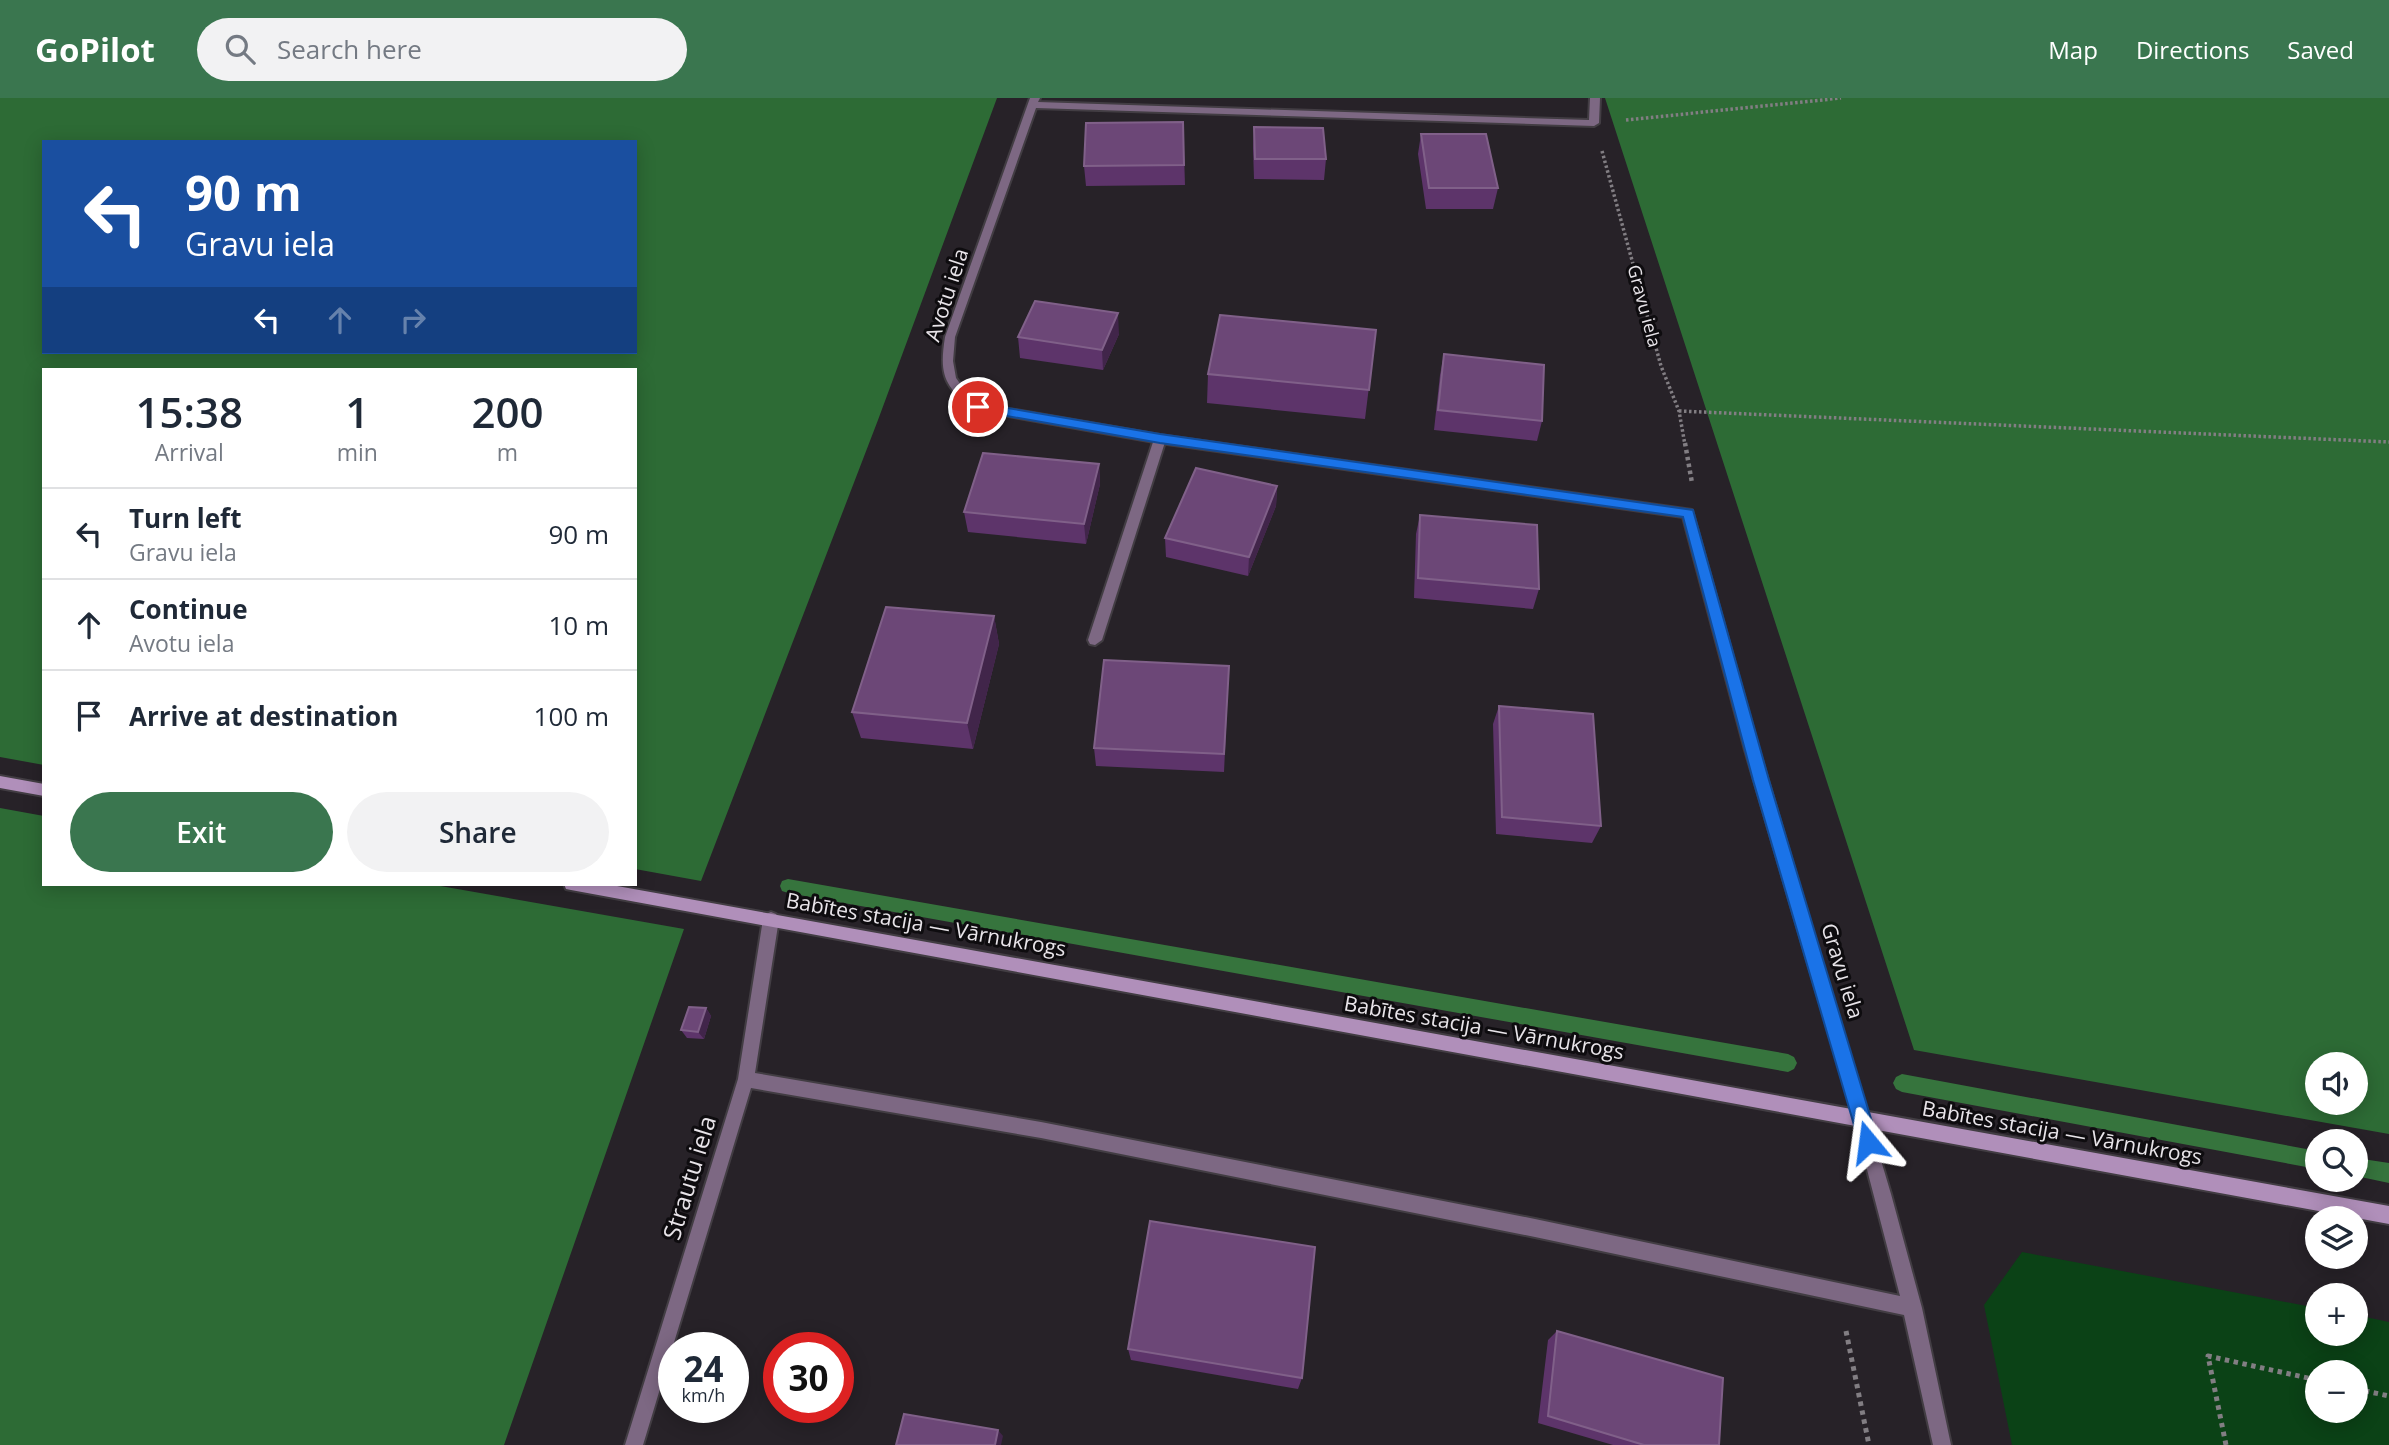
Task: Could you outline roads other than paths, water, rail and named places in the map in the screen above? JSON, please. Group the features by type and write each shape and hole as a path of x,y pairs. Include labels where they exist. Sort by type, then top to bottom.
{"main road":[{"path":"0,782 42,790"},
{"name":"Babītes stacija — Vārnukrogs","path":"582,886 2389,1215"}],"street":[{"name":"Avotu iela","path":"1595,98 1594,123 1034,101 950,337 946,364 954,388 978,407 1160,439 1688,513"},
{"path":"1095,639 1160,439"},
{"name":"Gravu iela","path":"1688,513 1761,780 1862,1120 1913,1308 1942,1445"},
{"name":"Strautu iela","path":"634,1445 746,1079 771,919"},
{"path":"746,1079 1041,1130 1535,1228 1913,1308"}],"waterway":[{"path":"788,886 1788,1063"},
{"path":"1902,1083 2305,1158"},
{"path":"2368,1169 2389,1173"}]}
